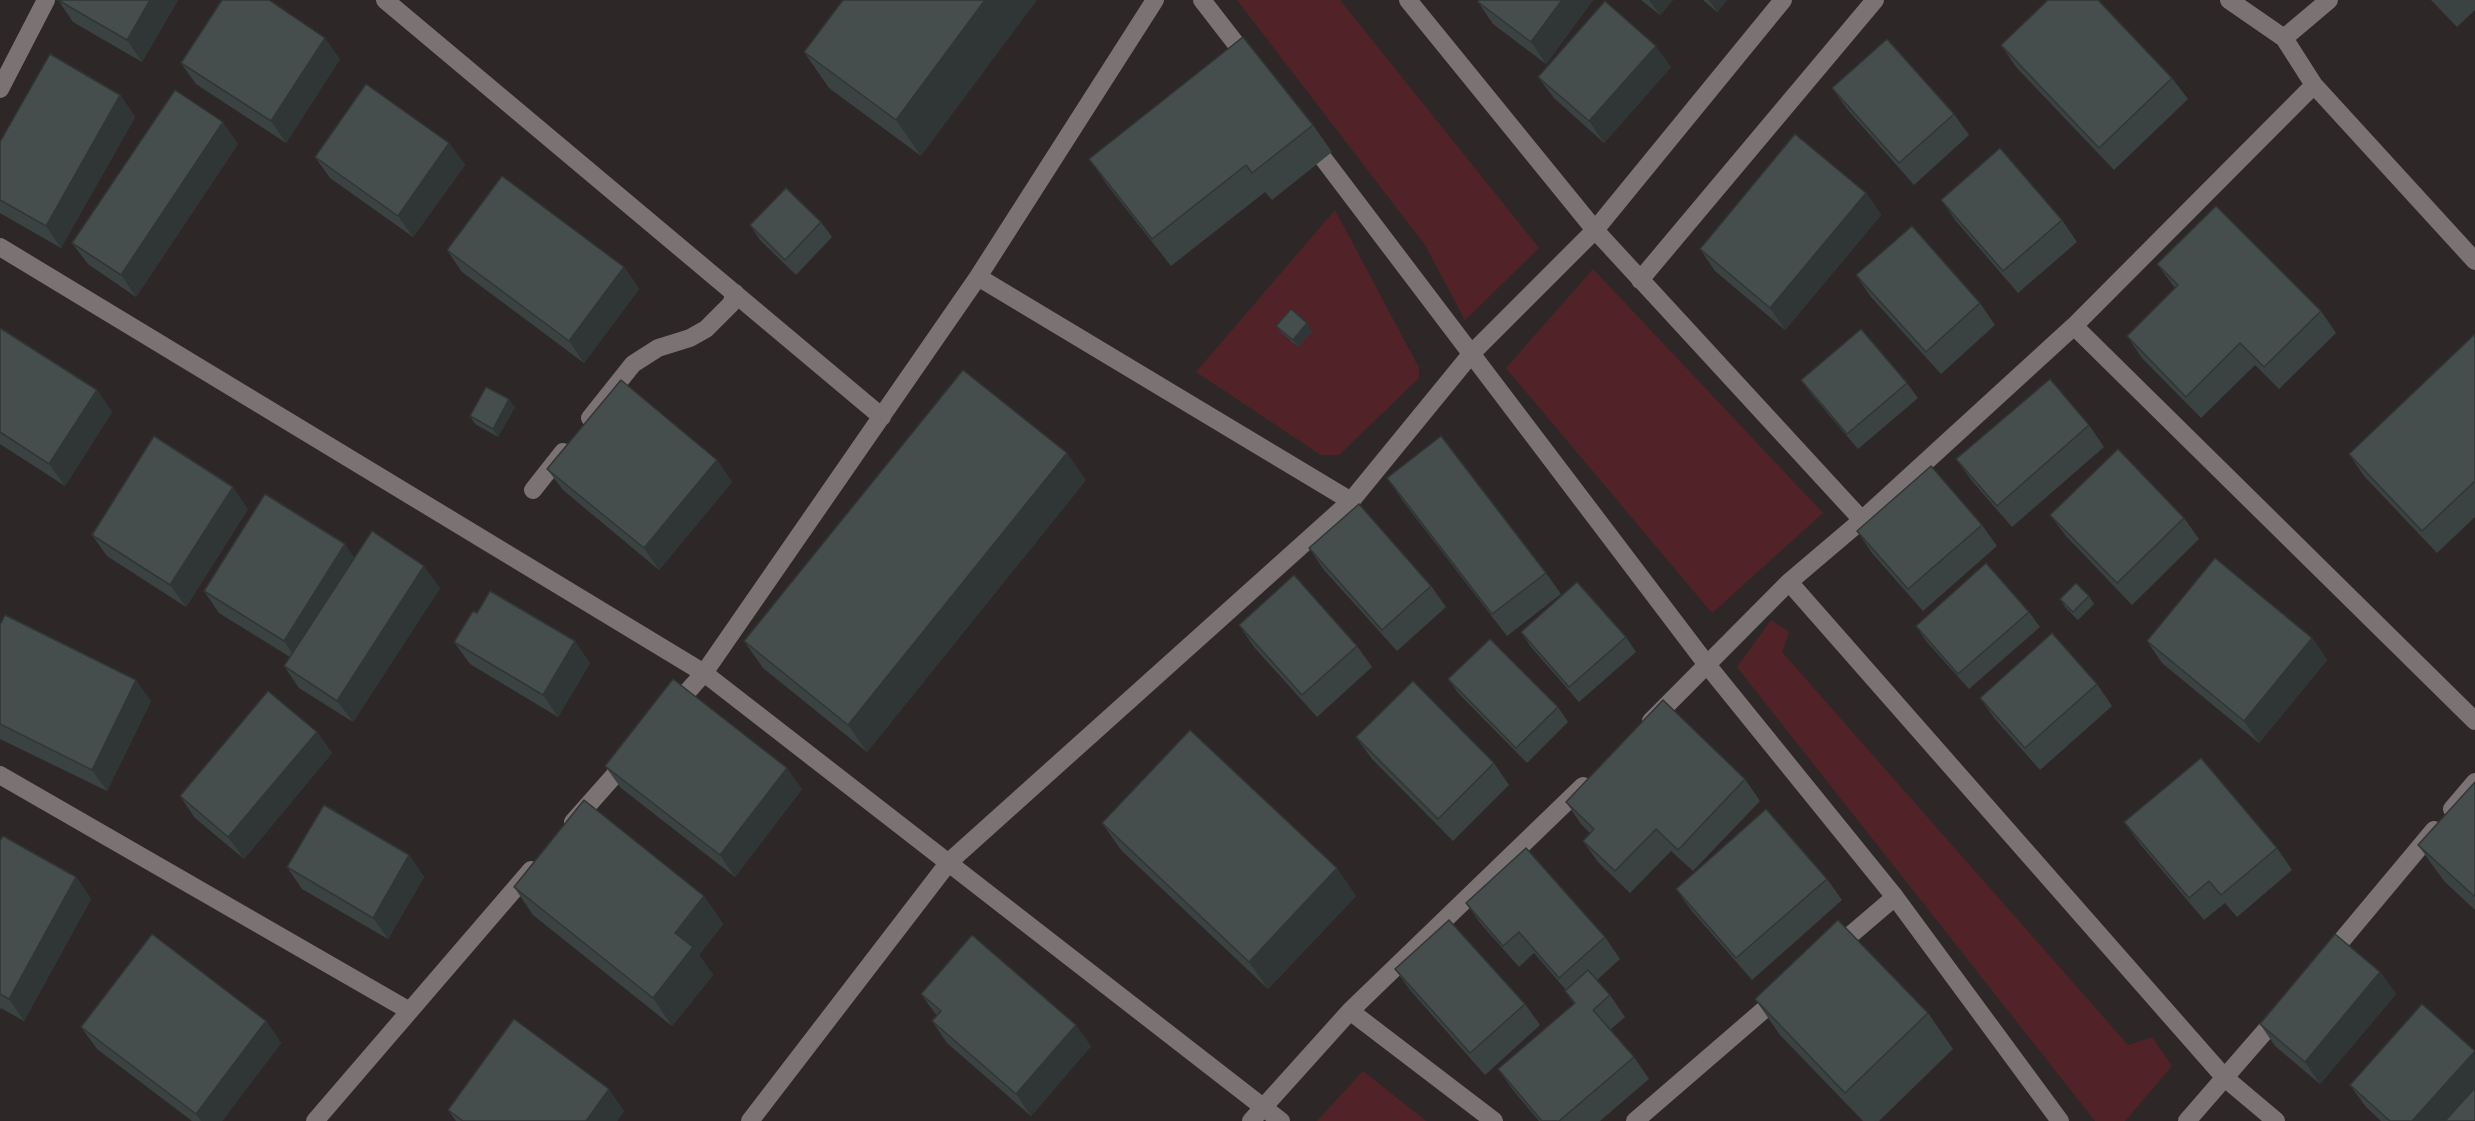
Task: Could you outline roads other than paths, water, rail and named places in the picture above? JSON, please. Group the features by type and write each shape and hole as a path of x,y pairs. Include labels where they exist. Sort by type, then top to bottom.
{"street":[{"path":"0,89 46,0"},
{"path":"385,0 882,417"},
{"path":"658,726 704,673 978,278 1155,0"},
{"path":"1202,0 1259,75"},
{"path":"1408,0 1595,230 1862,520"},
{"path":"750,1121 949,862 1351,501 1472,353 1595,230 1783,0"},
{"path":"2229,0 2284,38 2314,85 2475,261"},
{"path":"2284,38 2329,0"},
{"path":"1640,280 1872,1"},
{"path":"1640,732 1789,582 1862,520 2074,326 2314,85"},
{"path":"1303,131 1708,666 1895,897 2060,1121"},
{"path":"0,247 704,673 1281,1121"},
{"path":"978,278 1351,501"},
{"path":"533,490 633,364 658,348 690,338 706,329 731,304 735,293"},
{"path":"2074,326 2475,721"},
{"path":"1789,582 2225,1078 2276,1121"},
{"path":"564,832 642,744"},
{"path":"1251,1121 1350,1011 1597,773"},
{"path":"0,775 408,1010"},
{"path":"2316,970 2475,782"},
{"path":"315,1121 408,1010 541,859"},
{"path":"1823,959 1895,897"},
{"path":"1635,1121 1796,982"},
{"path":"2187,1121 2293,998"},
{"path":"1350,1011 1494,1121"}]}
